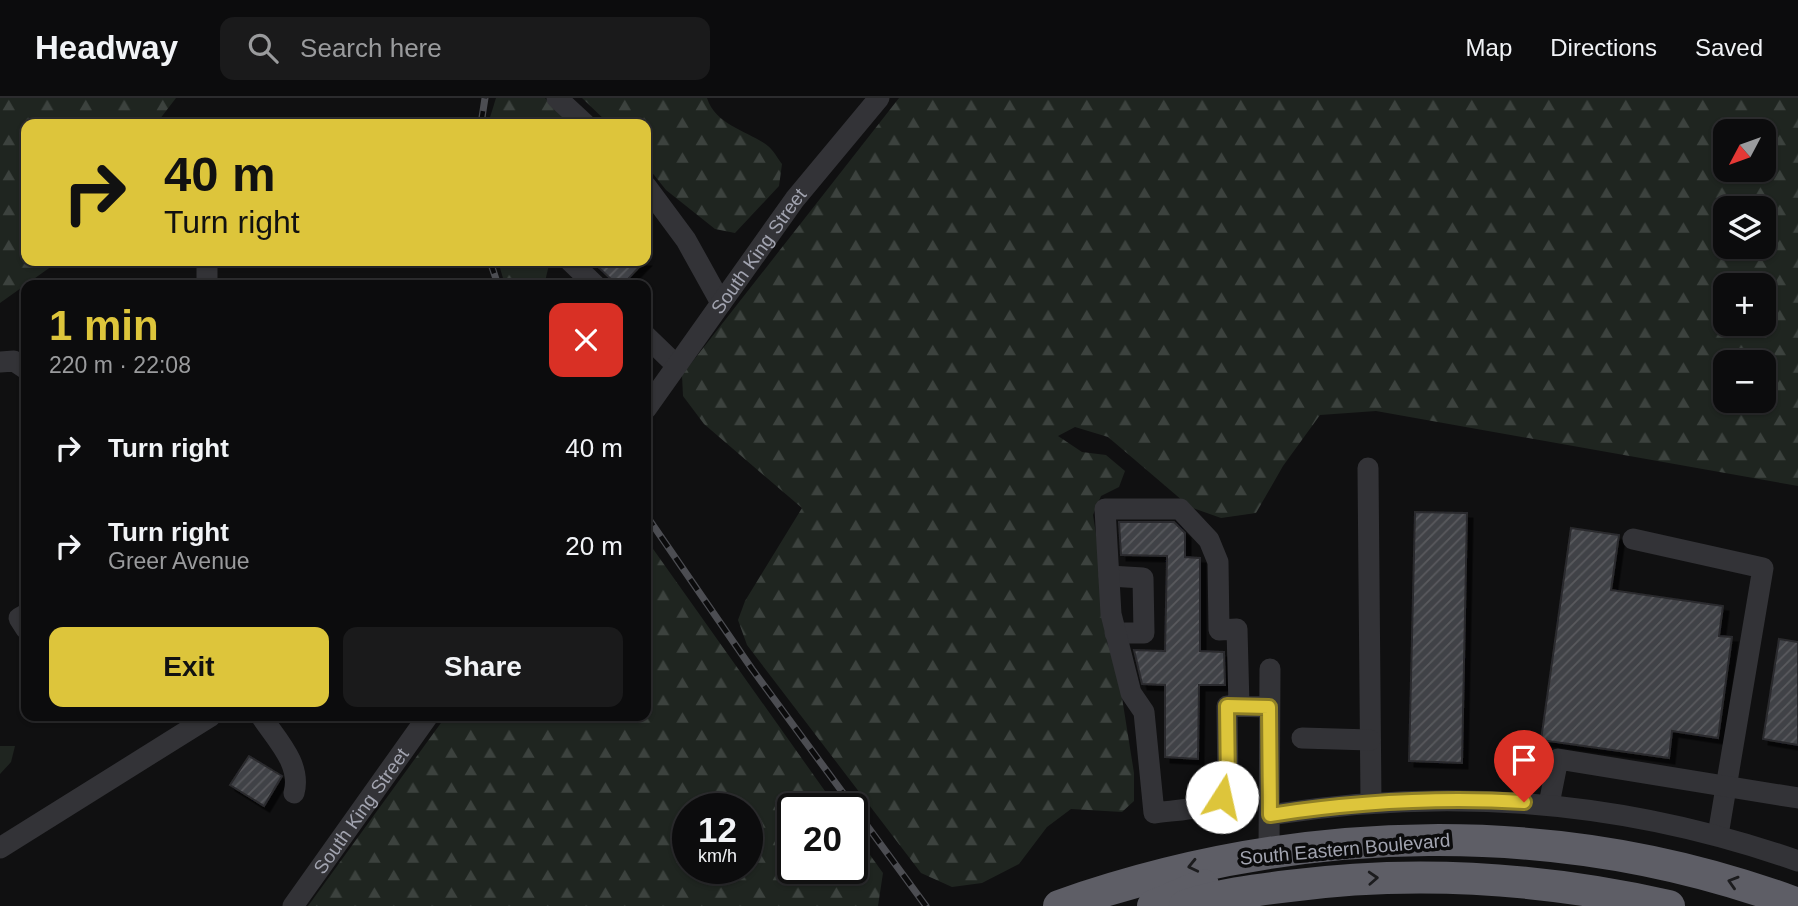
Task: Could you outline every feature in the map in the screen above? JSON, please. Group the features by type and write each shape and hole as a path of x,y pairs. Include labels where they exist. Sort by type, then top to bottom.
{"highway":[{"name":"South Eastern Boulevard","path":"1059,906 1171,871 1269,853 1455,838 1556,846 1643,860 1723,879 1798,904"},
{"path":"1288,896 1299,872 1311,865 1455,838"},
{"path":"1153,906 1206,884 1245,878 1257,871 1269,853"},
{"name":"South Eastern Boulevard","path":"1185,906 1288,896 1383,877 1500,879 1618,894 1669,906"}],"street":[{"path":"557,98 580,119"},
{"name":"South King Street","path":"651,402 795,199 879,98"},
{"path":"651,193 686,240 721,303"},
{"path":"575,266 590,280"},
{"path":"651,340 676,365"},
{"path":"0,362 13,361 21,366"},
{"path":"1368,468 1371,803"},
{"path":"1238,706 1237,629 1219,630 1218,562 1209,540 1180,509 1105,509 1115,633 1131,693 1144,712 1154,813 1207,806 1222,797 1228,787 1227,706 1269,707"},
{"path":"1633,540 1763,568 1718,835"},
{"path":"1109,576 1143,578 1144,633 1115,633"},
{"path":"1269,853 1270,669"},
{"path":"0,848 203,721"},
{"path":"264,721 290,759 296,774 294,793"},
{"name":"South King Street","path":"293,906 424,721"},
{"path":"1302,738 1370,740"},
{"path":"1549,804 1558,759 1727,784 1798,799"},
{"path":"1270,815 1371,803 1472,799 1549,804 1682,825 1798,861"}],"green space":[{"path":"0,98 176,98 160,119 21,119 21,266 52,266 32,280 21,280 21,288 0,303"},
{"path":"496,98 545,98 565,119 490,119"},
{"path":"582,98 707,98 711,107 725,122 772,150 782,164 779,186 735,233 715,229 666,190 651,171 651,119 604,119"},
{"path":"899,98 1798,98 1798,486 1376,411 1320,415 1283,466 1256,513 1221,518 1190,507 1108,437 1075,427 1058,436 1082,452 1106,455 1125,471 1119,487 1101,496 1093,515 1134,773 1134,801 1122,812 1071,809 1047,827 1019,864 982,883 952,887 921,873 868,804 868,793 860,793 747,645 738,620 745,601 802,508 704,424 683,396 682,375"},
{"path":"499,266 549,266 545,280 504,280"},
{"path":"651,546 826,793 777,793 777,884 868,884 868,852 883,873 878,906 308,906 442,721 651,721"},
{"path":"0,746 15,746 11,762 0,774"}],"building":[{"path":"597,266 640,266 627,280 612,280"},
{"path":"1415,512 1467,513 1462,763 1409,761"},
{"path":"1119,522 1174,522 1185,533 1185,557 1200,558 1200,651 1224,652 1225,685 1199,685 1198,759 1165,757 1165,685 1142,684 1134,650 1165,651 1167,556 1121,555"},
{"path":"1571,528 1619,535 1611,590 1723,606 1719,636 1732,637 1718,738 1672,731 1669,758 1541,740"},
{"path":"1779,639 1798,642 1798,745 1763,739"},
{"path":"249,756 282,776 264,806 230,785"}],"railway":[{"path":"482,119 485,98"},
{"path":"492,266 496,280"},
{"path":"651,522 752,669 926,906"}],"route":[{"path":"1222,797 1228,787 1227,706 1254,706 1269,707 1270,815 1322,807 1399,801 1472,799 1524,802"}]}
